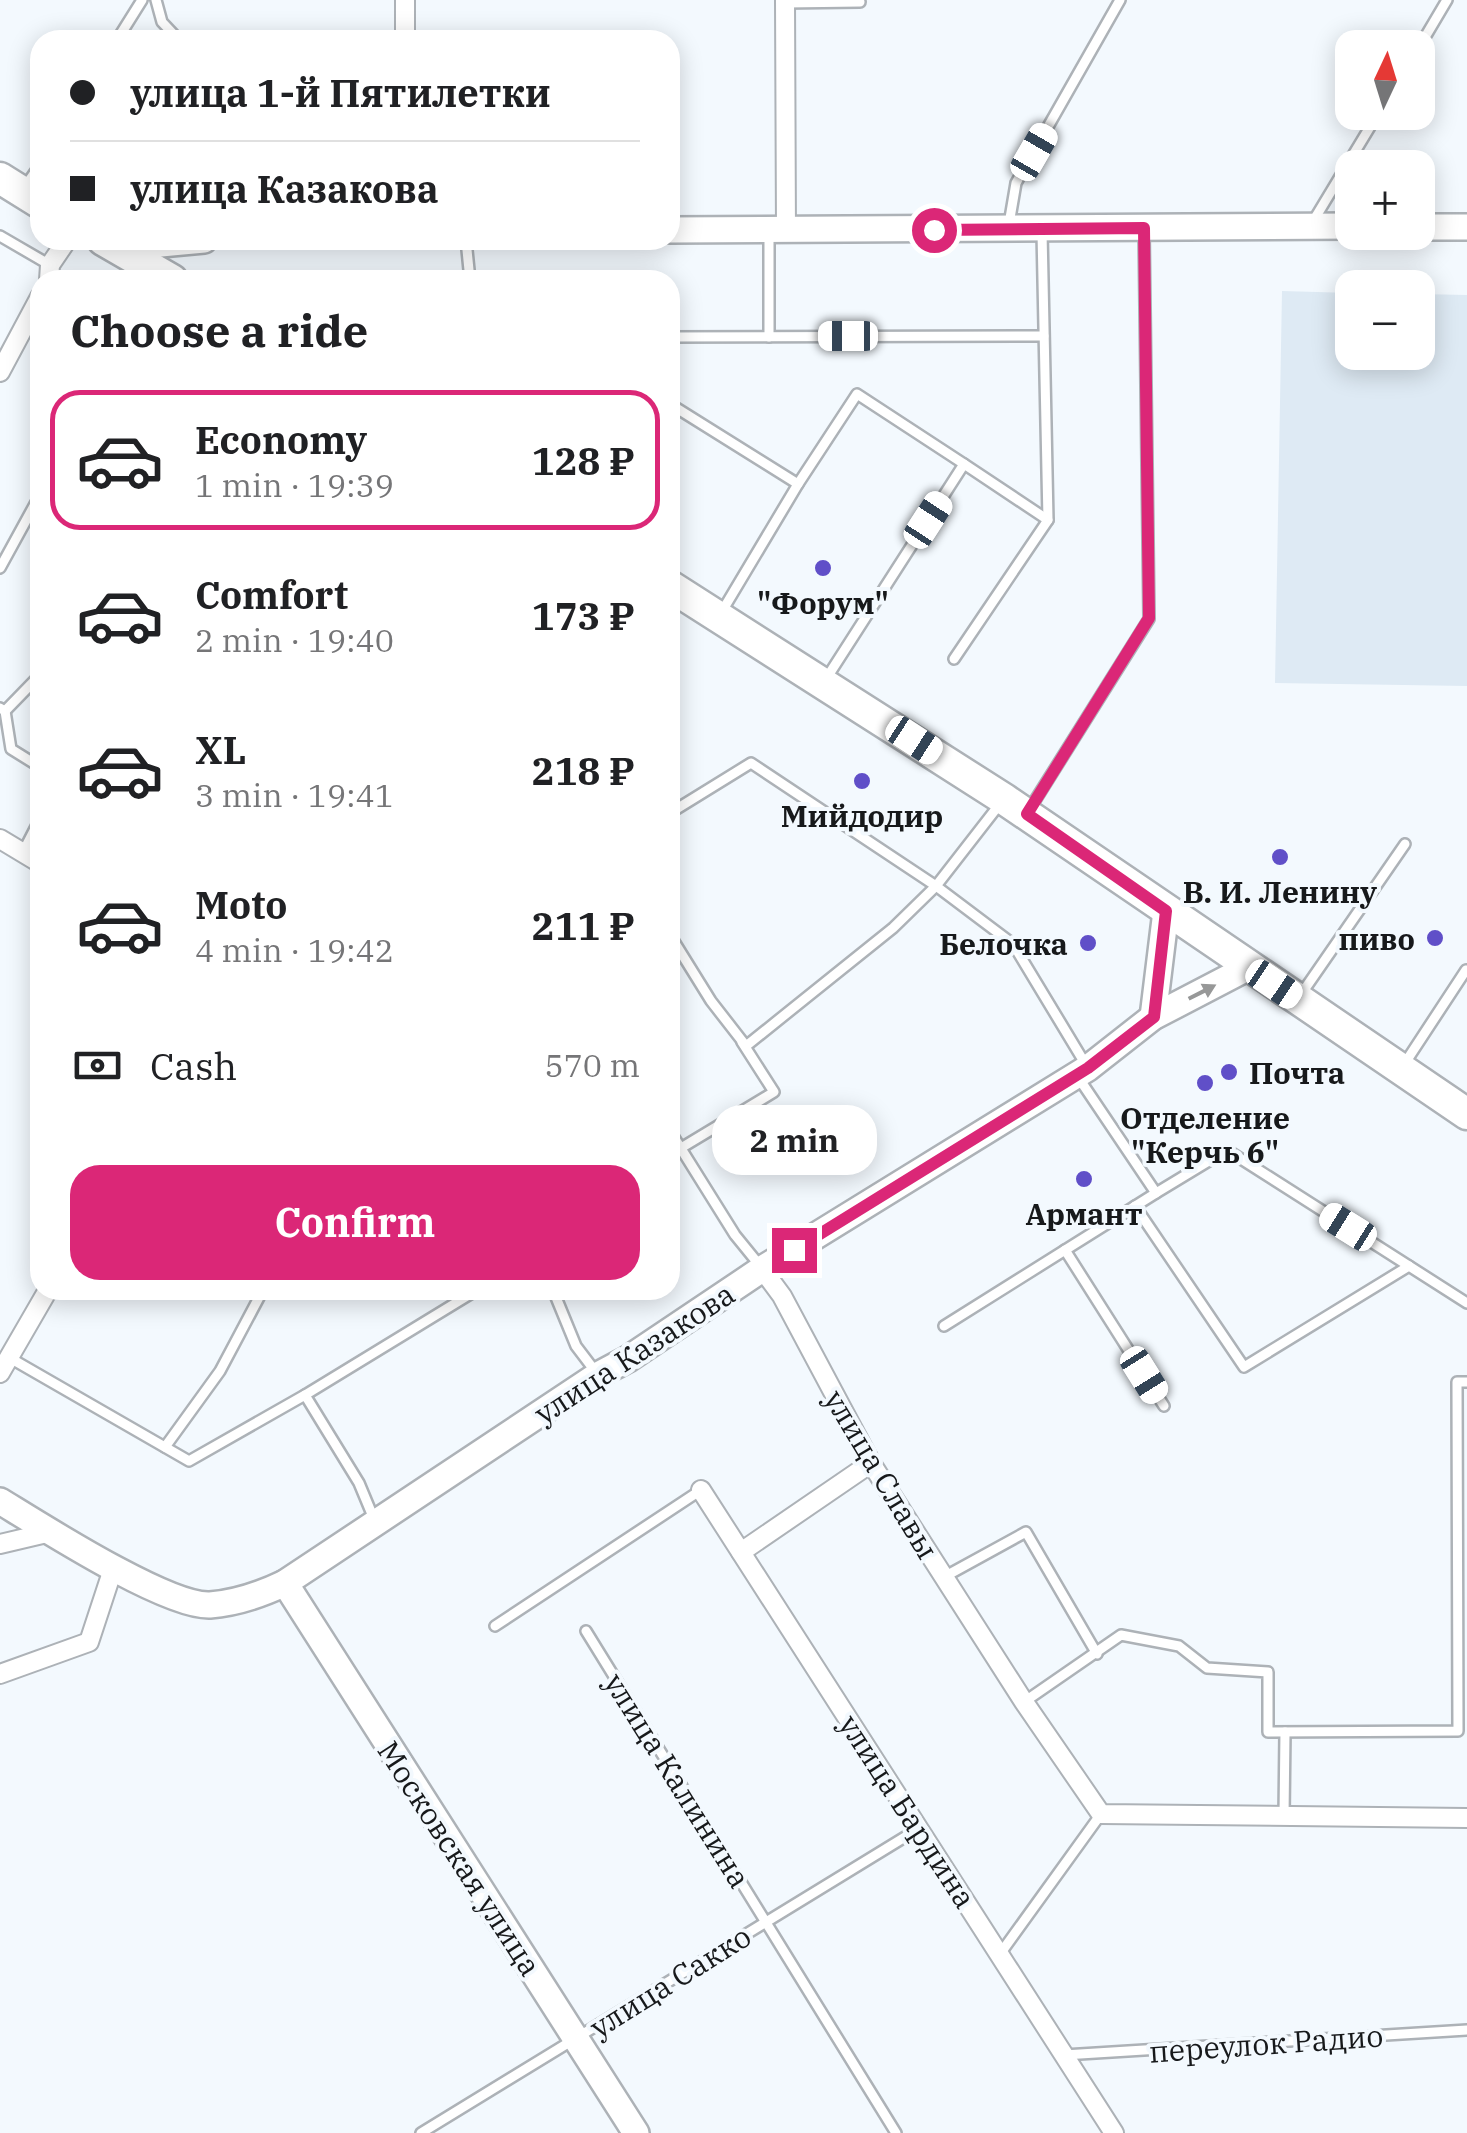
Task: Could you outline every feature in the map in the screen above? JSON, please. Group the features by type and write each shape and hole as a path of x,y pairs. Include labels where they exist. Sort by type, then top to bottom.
{"main road":[{"path":"680,230 1335,226"},
{"path":"1435,226 1467,227"},
{"path":"121,250 155,270"},
{"path":"680,592 1015,806 1467,1114"},
{"path":"1154,1017 1166,911"},
{"name":"улица Казакова","path":"114,1566 164,1594 207,1605 259,1595 286,1583 598,1375 1082,1071 1154,1017 1250,967"},
{"path":"0,1501 114,1566"},
{"name":"Московская улица","path":"286,1583 636,2133"}],"street":[{"path":"404,30 405,0"},
{"path":"778,231 785,2"},
{"path":"0,372 30,316"},
{"path":"0,839 30,857"},
{"name":"улица Славы","path":"762,1270 782,1296 871,1463 1100,1814"},
{"path":"5,1365 42,1300"},
{"path":"741,1552 871,1463"},
{"name":"улица Бардина","path":"701,1490 1114,2133"},
{"path":"0,1544 51,1532"},
{"path":"0,1674 90,1642 114,1566"},
{"path":"1100,1814 1467,1818"}],"lane":[{"path":"123,30 142,0"},
{"path":"156,0 162,22 170,30"},
{"path":"1008,229 1016,182 1120,0"},
{"path":"1429,30 1447,0"},
{"path":"785,2 860,2"},
{"path":"1310,226 1368,130"},
{"path":"680,952 710,1001 746,1046 893,928 1015,806 1149,618 1144,228"},
{"path":"954,659 1048,520 1042,229"},
{"path":"770,337 778,231"},
{"path":"0,236 46,270"},
{"path":"680,337 1044,336"},
{"path":"718,617 857,394 1048,520"},
{"path":"680,410 798,484"},
{"path":"824,682 964,464"},
{"path":"0,568 30,514"},
{"path":"30,684 2,710 11,749 30,761"},
{"path":"680,808 751,763 936,886 1013,944 1082,1071 1156,1193"},
{"path":"23,852 30,838"},
{"path":"1298,1000 1405,844"},
{"path":"1401,1069 1466,970"},
{"path":"680,1148 774,1092 740,1038"},
{"name":"улица Славы","path":"680,1148 762,1270"},
{"path":"944,1326 1227,1150 1467,1303"},
{"path":"1136,1206 1244,1367 1409,1266"},
{"path":"1066,1250 1164,1406"},
{"path":"164,1447 220,1371 258,1300"},
{"path":"5,1365 189,1461 461,1300"},
{"path":"557,1300 576,1346 598,1375"},
{"path":"1024,1702 1122,1635 1180,1646 1207,1668 1268,1672 1268,1732 1458,1731 1462,1666 1457,1382 1467,1382"},
{"path":"305,1395 359,1483 375,1522"},
{"path":"495,1626 701,1490"},
{"path":"944,1577 1026,1532 1097,1654"},
{"name":"улица Калинина","path":"586,1631 896,2133"},
{"path":"1284,1816 1285,1732"},
{"path":"1000,1954 1100,1814"},
{"name":"улица Сакко","path":"421,2133 919,1828"},
{"name":"переулок Радио","path":"1064,2055 1467,2030"}],"shaded area":[{"path":"1282,291 1335,293 1335,370 1435,370 1435,294 1467,295 1467,686 1275,683"}],"place":[{"name":"\"Форум\"","path":"823,568"},
{"name":"Мийдодир","path":"862,781"},
{"name":"В. И. Ленину","path":"1280,857"},
{"name":"пиво","path":"1435,938"},
{"name":"Белочка","path":"1088,943"},
{"name":"Почта","path":"1229,1072"},
{"name":"Отделение \"Керчь 6\"","path":"1205,1083"},
{"name":"Армант","path":"1084,1179"}],"route":[{"path":"794,1250 1088,1068 1154,1017 1166,911 1027,814 1149,618 1144,228 934,230"}]}
